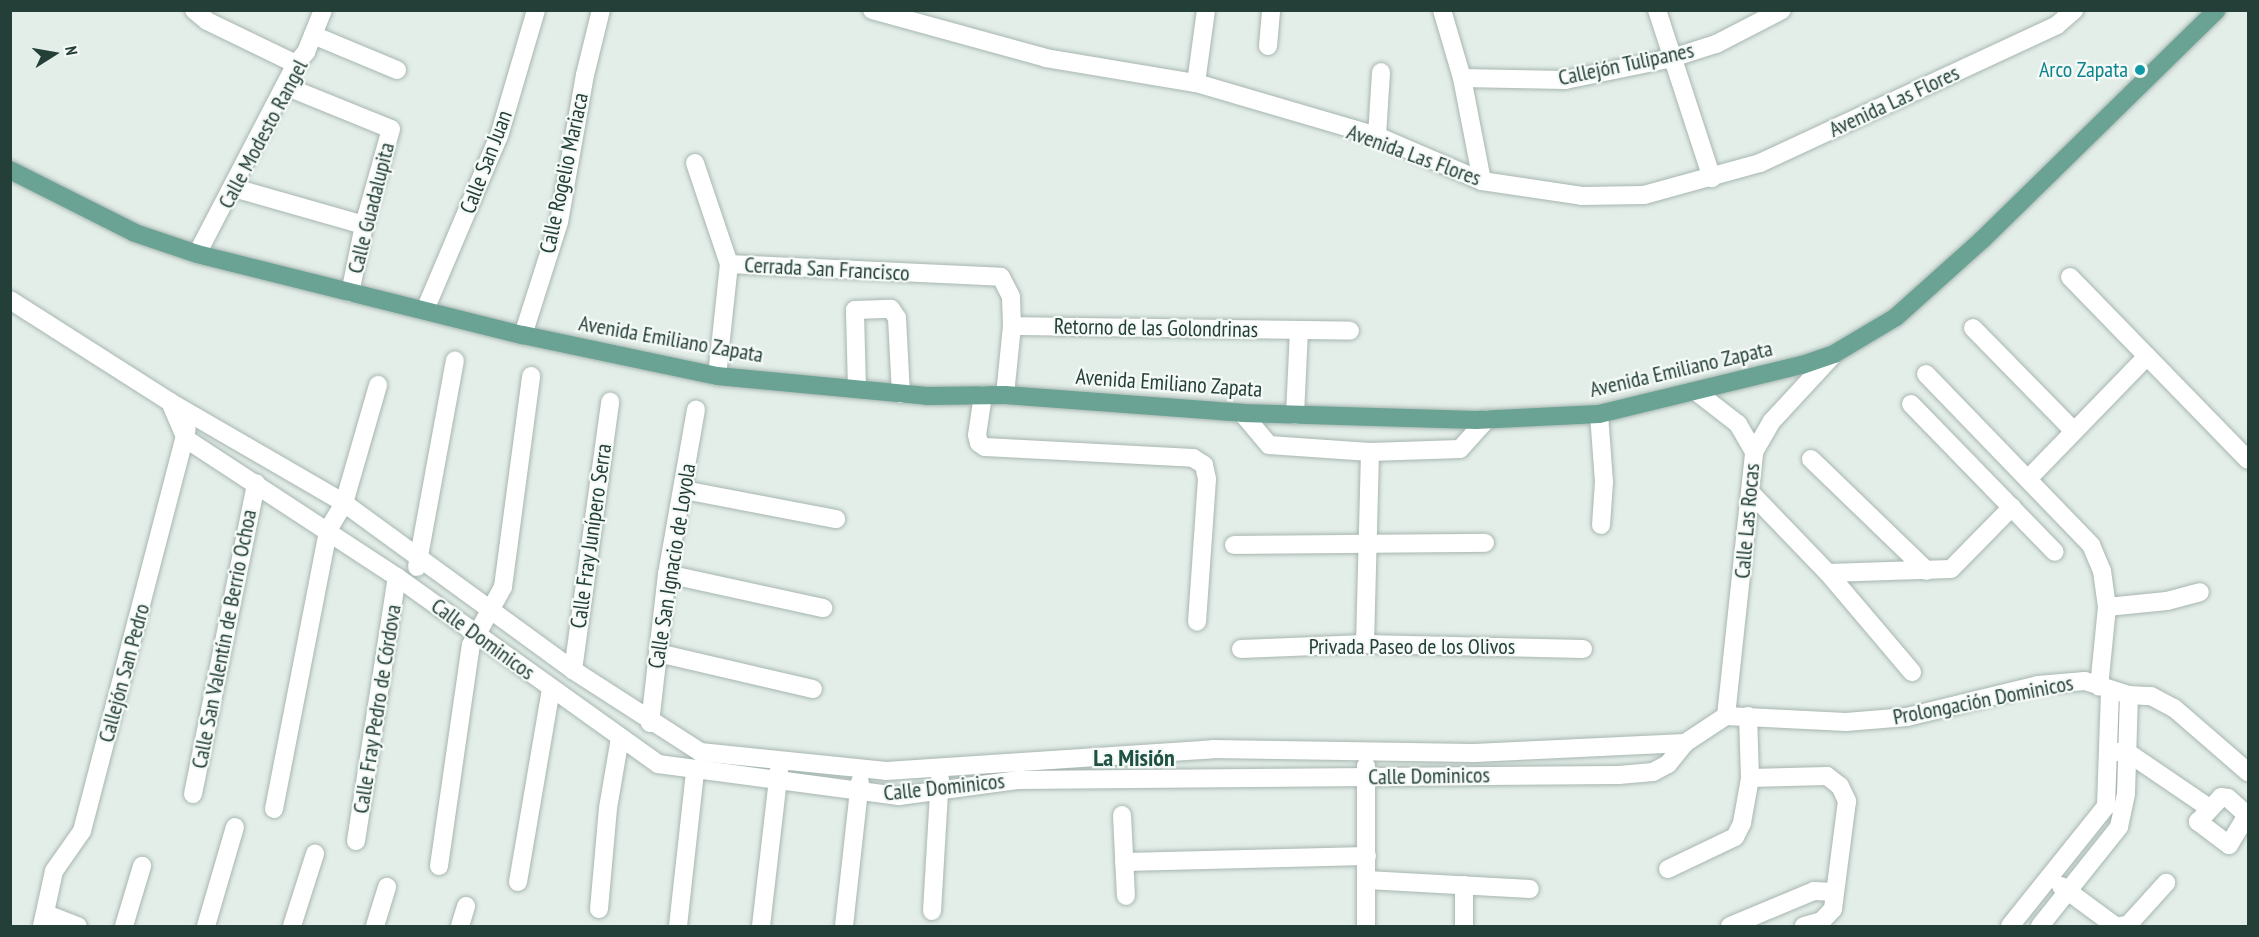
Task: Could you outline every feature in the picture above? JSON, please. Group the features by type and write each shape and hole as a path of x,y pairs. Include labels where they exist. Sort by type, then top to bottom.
{"main road":[{"name":"Avenida Emiliano Zapata","path":"10,170 135,233 197,254 523,335 717,376 901,394 1005,395 1242,413 1487,419 1599,414 1698,393 1834,354 1896,317 2217,10"}],"street":[{"path":"195,10 207,21 296,64"},
{"name":"Calle Modesto Rangel","path":"197,254 234,188 296,64 313,36 323,10"},
{"name":"Calle San Juan","path":"425,310 499,136 536,10"},
{"name":"Calle Rogelio Mariaca","path":"523,335 559,222 585,75 601,10"},
{"name":"Avenida Las Flores","path":"872,10 1046,58 1196,83 1377,136 1482,182 1593,196 1644,195 1760,163 2053,18 2074,10"},
{"path":"1196,83 1206,10"},
{"path":"1268,46 1271,10"},
{"path":"1442,10 1461,78 1482,182"},
{"path":"1657,10 1712,178"},
{"name":"Callejón Tulipanes","path":"1461,78 1565,80 1672,58 1716,44 1782,10"},
{"path":"313,36 397,70"},
{"path":"1377,136 1381,72"},
{"name":"Calle Guadalupita","path":"285,86 391,129 363,225 350,293"},
{"path":"695,163 729,264"},
{"path":"234,188 363,225"},
{"name":"Cerrada San Francisco","path":"717,376 729,264 1001,277 1011,297 1012,326"},
{"path":"2070,277 2248,460"},
{"name":"Calle Dominicos","path":"10,300 170,402 344,503 573,670 650,723 700,752 886,771 940,765 1213,749 1474,753 1685,743"},
{"path":"857,389 855,310 891,309 897,318 901,394"},
{"path":"1005,395 1012,326"},
{"name":"Retorno de las Golondrinas","path":"1012,326 1350,331"},
{"path":"1973,328 2074,431"},
{"path":"1295,415 1299,330"},
{"name":"Calle Las Rocas","path":"1726,716 1754,452 1772,421 1834,354"},
{"path":"2028,479 2147,356"},
{"name":"Calle Fray Pedro de Córdova","path":"356,841 404,582 420,559 455,360"},
{"path":"1926,374 2091,545 2102,571 2107,607 2104,688 2118,752 2209,808"},
{"path":"439,867 475,633 491,612 503,587 531,376"},
{"path":"274,810 328,530 344,503 378,385"},
{"path":"1698,393 1738,424 1754,452"},
{"path":"983,395 977,435 979,443 985,447 1193,458 1204,465 1207,478 1197,622"},
{"path":"170,402 186,439"},
{"name":"Calle Fray Junípero Serra","path":"573,670 610,402"},
{"path":"1911,404 2055,552"},
{"name":"Calle San Ignacio de Loyola","path":"650,723 668,574 696,410"},
{"name":"Callejón San Pedro","path":"44,920 54,871 82,831 186,439 190,412"},
{"path":"1242,413 1269,445 1370,452 1460,449 1487,419"},
{"path":"1599,414 1604,482 1600,525"},
{"name":"Calle Dominicos","path":"186,439 404,582 658,764 695,771 858,793 899,795 1017,780 1653,772 1668,764 1685,743 1726,716"},
{"path":"1365,644 1370,452"},
{"path":"1811,459 1927,571"},
{"name":"Calle San Valentín de Berrio Ochoa","path":"193,794 256,483"},
{"path":"684,490 836,519"},
{"path":"1750,492 1828,573 1912,672"},
{"path":"1828,573 1951,569 2012,507"},
{"path":"1234,545 1368,542 1485,543"},
{"path":"668,574 823,608"},
{"path":"2107,607 2167,601 2200,592"},
{"name":"Privada Paseo de los Olivos","path":"1241,649 1365,644 1583,649"},
{"path":"658,653 813,689"},
{"name":"Prolongación Dominicos","path":"1726,716 1846,722 1907,717 2038,685 2085,681 2129,695 2151,696 2174,708 2248,772"},
{"path":"518,882 551,688"},
{"path":"2040,927 2119,827 2118,752 2129,695"},
{"path":"1668,869 1735,837 1742,823 1750,778 1748,716"},
{"path":"599,909 608,808 620,738"},
{"path":"1366,751 1366,927"},
{"path":"1120,754 1122,778"},
{"path":"761,927 781,759"},
{"path":"932,911 940,765"},
{"path":"844,927 862,768"},
{"path":"678,927 695,771"},
{"path":"1750,778 1827,776 1840,786 1847,801 1833,909 1822,921 1803,927"},
{"path":"2010,927 2117,793"},
{"path":"1122,815 1126,896"},
{"path":"206,927 235,827"},
{"path":"292,927 315,854"},
{"path":"1124,862 1367,856"},
{"path":"124,927 142,866"},
{"path":"2051,876 2068,893 2115,927"},
{"path":"1367,880 1530,889"},
{"path":"2120,927 2128,925 2166,883"},
{"path":"1464,885 1464,927"},
{"path":"375,927 387,887"},
{"path":"1730,927 1814,891 1834,892"},
{"path":"460,927 466,906"},
{"path":"44,920 72,925"}],"place":[{"name":"Arco Zapata","path":"2140,70"}],"district":[{"name":"La Misión","path":"1134,758"}]}
